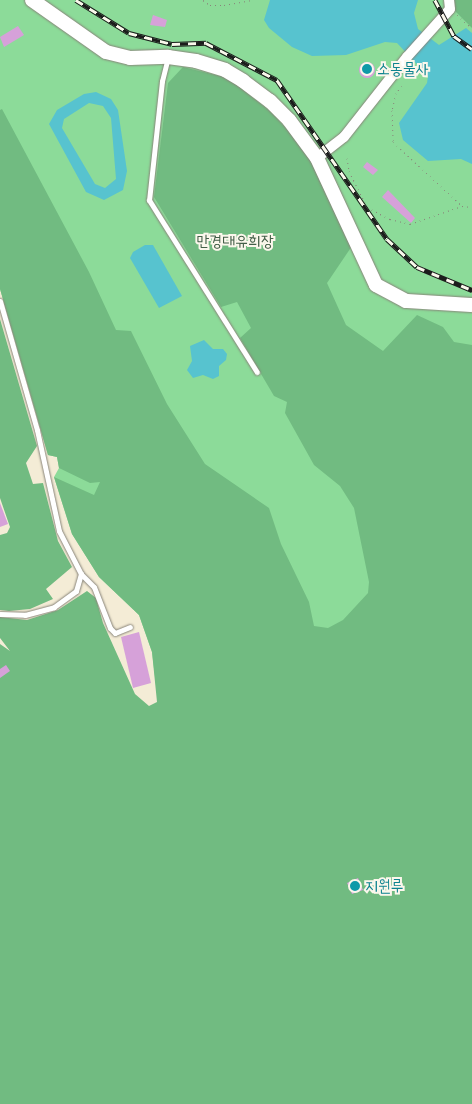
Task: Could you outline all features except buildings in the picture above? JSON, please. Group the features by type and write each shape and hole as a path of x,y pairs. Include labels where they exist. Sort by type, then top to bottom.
{"street":[{"path":"32,0 106,52 130,58 168,57 225,70 243,81 282,114 317,158 376,285 406,301 472,305"},
{"path":"317,158 344,137 450,4"}],"lane":[{"path":"168,57 162,81 149,200 257,372"},
{"path":"0,301 37,430 60,531 81,574 94,587 110,628 115,633 130,627"},
{"path":"0,614 25,614 54,607 76,591 81,574"}],"path":[{"path":"203,0 210,5 224,5 251,0"},
{"path":"450,4 472,28"},
{"path":"402,86 396,93 392,110 393,142 462,206"},
{"path":"347,158 349,171 367,207 390,219 410,224 462,206 472,207"}],"green space":[{"name":"만경대유희장","path":"0,0 451,0 472,19 472,1104 158,702 152,652 139,615 99,577 72,534 54,477 59,468 57,457 48,455 0,289"},
{"path":"452,0 472,0 472,28 449,5"},
{"name":"만경대유희장","path":"183,67 228,78 271,112 307,151 341,214 352,246 327,283 346,325 383,351 417,315 443,327 454,342 472,345 472,1104 0,1104 0,644 10,651 0,638 0,617 27,620 58,610 87,591 96,598 103,623 135,694 149,706 157,702 152,652 139,615 99,577 72,534 54,477 94,495 100,482 90,483 59,468 57,457 48,455 0,289 0,110 2,109 89,272 116,330 131,331 167,404 205,464 269,508 281,544 309,602 314,626 328,628 343,620 368,593 369,582 354,508 340,486 314,465 285,413 287,402 274,396 240,338 251,328 237,302 221,307 154,197 168,83"},
{"path":"0,319 37,446 26,463 33,484 43,483 58,541 72,567 46,589 53,599 30,609 9,611 0,610 0,535 7,533 10,527 0,498"}],"water":[{"path":"270,0 418,0 414,13 418,29 439,45 466,28 472,33 472,164 461,159 428,161 403,140 399,123 427,83 428,76 397,43 385,42 346,55 312,56 292,47 269,28 264,20"},
{"path":"96,92 111,99 118,110 127,171 123,190 104,200 86,192 49,124 57,110 84,94","holes":["89,103 103,106 111,118 116,179 105,188 95,184 62,128 64,119"]},
{"path":"145,245 153,245 182,296 159,308 130,258 133,252"},
{"path":"204,340 213,349 223,349 227,354 226,360 219,366 219,376 213,379 203,375 193,378 187,370 192,361 190,346"}],"railway":[{"path":"76,0 129,33 172,44 206,43 277,80 387,239 417,267 472,290"},
{"path":"435,0 454,36 472,49"}],"place":[{"name":"소동물사","path":"367,69"},
{"name":"지원루","path":"355,886"}]}
